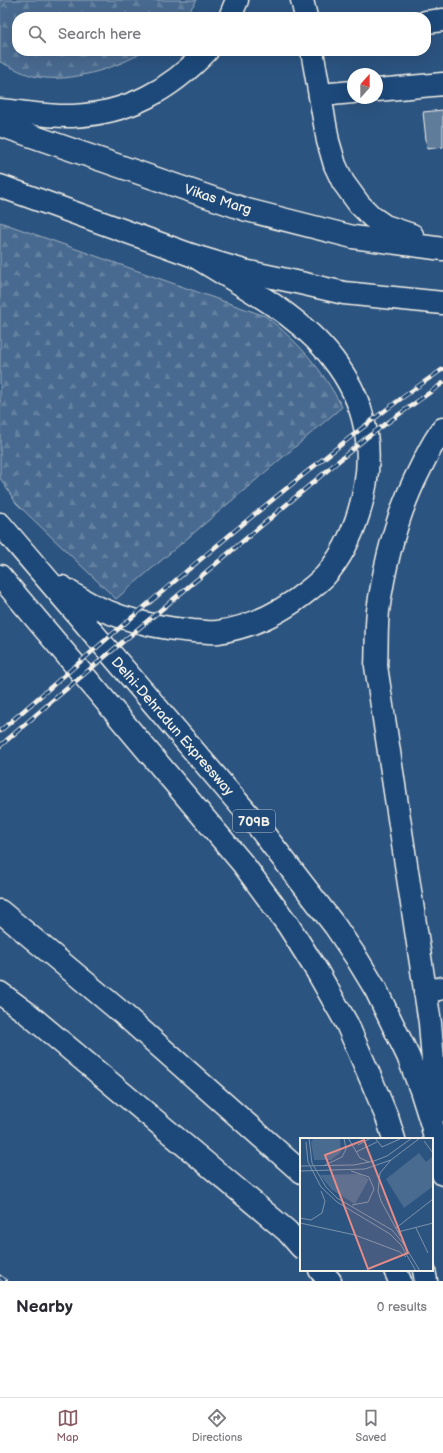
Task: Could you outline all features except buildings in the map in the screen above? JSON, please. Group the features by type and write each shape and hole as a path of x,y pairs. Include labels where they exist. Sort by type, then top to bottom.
{"main road":[{"path":"232,12 237,0"},
{"path":"302,0 305,12"},
{"path":"431,21 443,20"},
{"path":"0,110 73,116 105,112 135,103 164,89 189,70 202,56"},
{"path":"313,56 328,141 335,165 343,182 359,204 385,226 443,247"},
{"path":"383,89 443,84"},
{"path":"320,95 347,93"},
{"name":"Vikas Marg","path":"0,125 247,210 352,236 443,247"},
{"path":"0,186 194,256 244,271 344,293 443,303"},
{"path":"2,526 50,578 76,597 106,612 135,622 159,627 217,632 250,624 273,615 299,598 324,577 343,551 355,526 364,496 369,470 368,445 361,412 352,388 338,365 322,345 293,318 194,256"},
{"path":"442,1167 434,990 376,666 378,612 388,555 396,526 408,492 435,439 443,429"},
{"name":"Delhi-Dehradun Expressway","path":"2,526 253,820 335,926 376,990 405,1050 421,1090 432,1125 442,1167"},
{"name":"709B","path":"0,576 243,864 288,925 317,970 347,1024 388,1120 394,1138"},
{"path":"0,911 122,1012 300,1171"},
{"path":"0,993 34,1018 281,1226 300,1246"},
{"path":"321,1271 330,1281"},
{"path":"395,1271 400,1281"},
{"path":"424,1271 426,1281"}],"green space":[{"path":"0,0 197,0 189,12 12,12 12,56 136,56 93,73 64,78 28,75 0,62"},
{"path":"0,222 265,316 289,336 309,357 326,380 342,407 116,599 16,503 0,478"}],"railway":[{"path":"0,731 142,608 250,518 325,457 403,397 443,369"},
{"path":"0,746 366,438 443,383"},
{"path":"0,1277 5,1281"}]}
